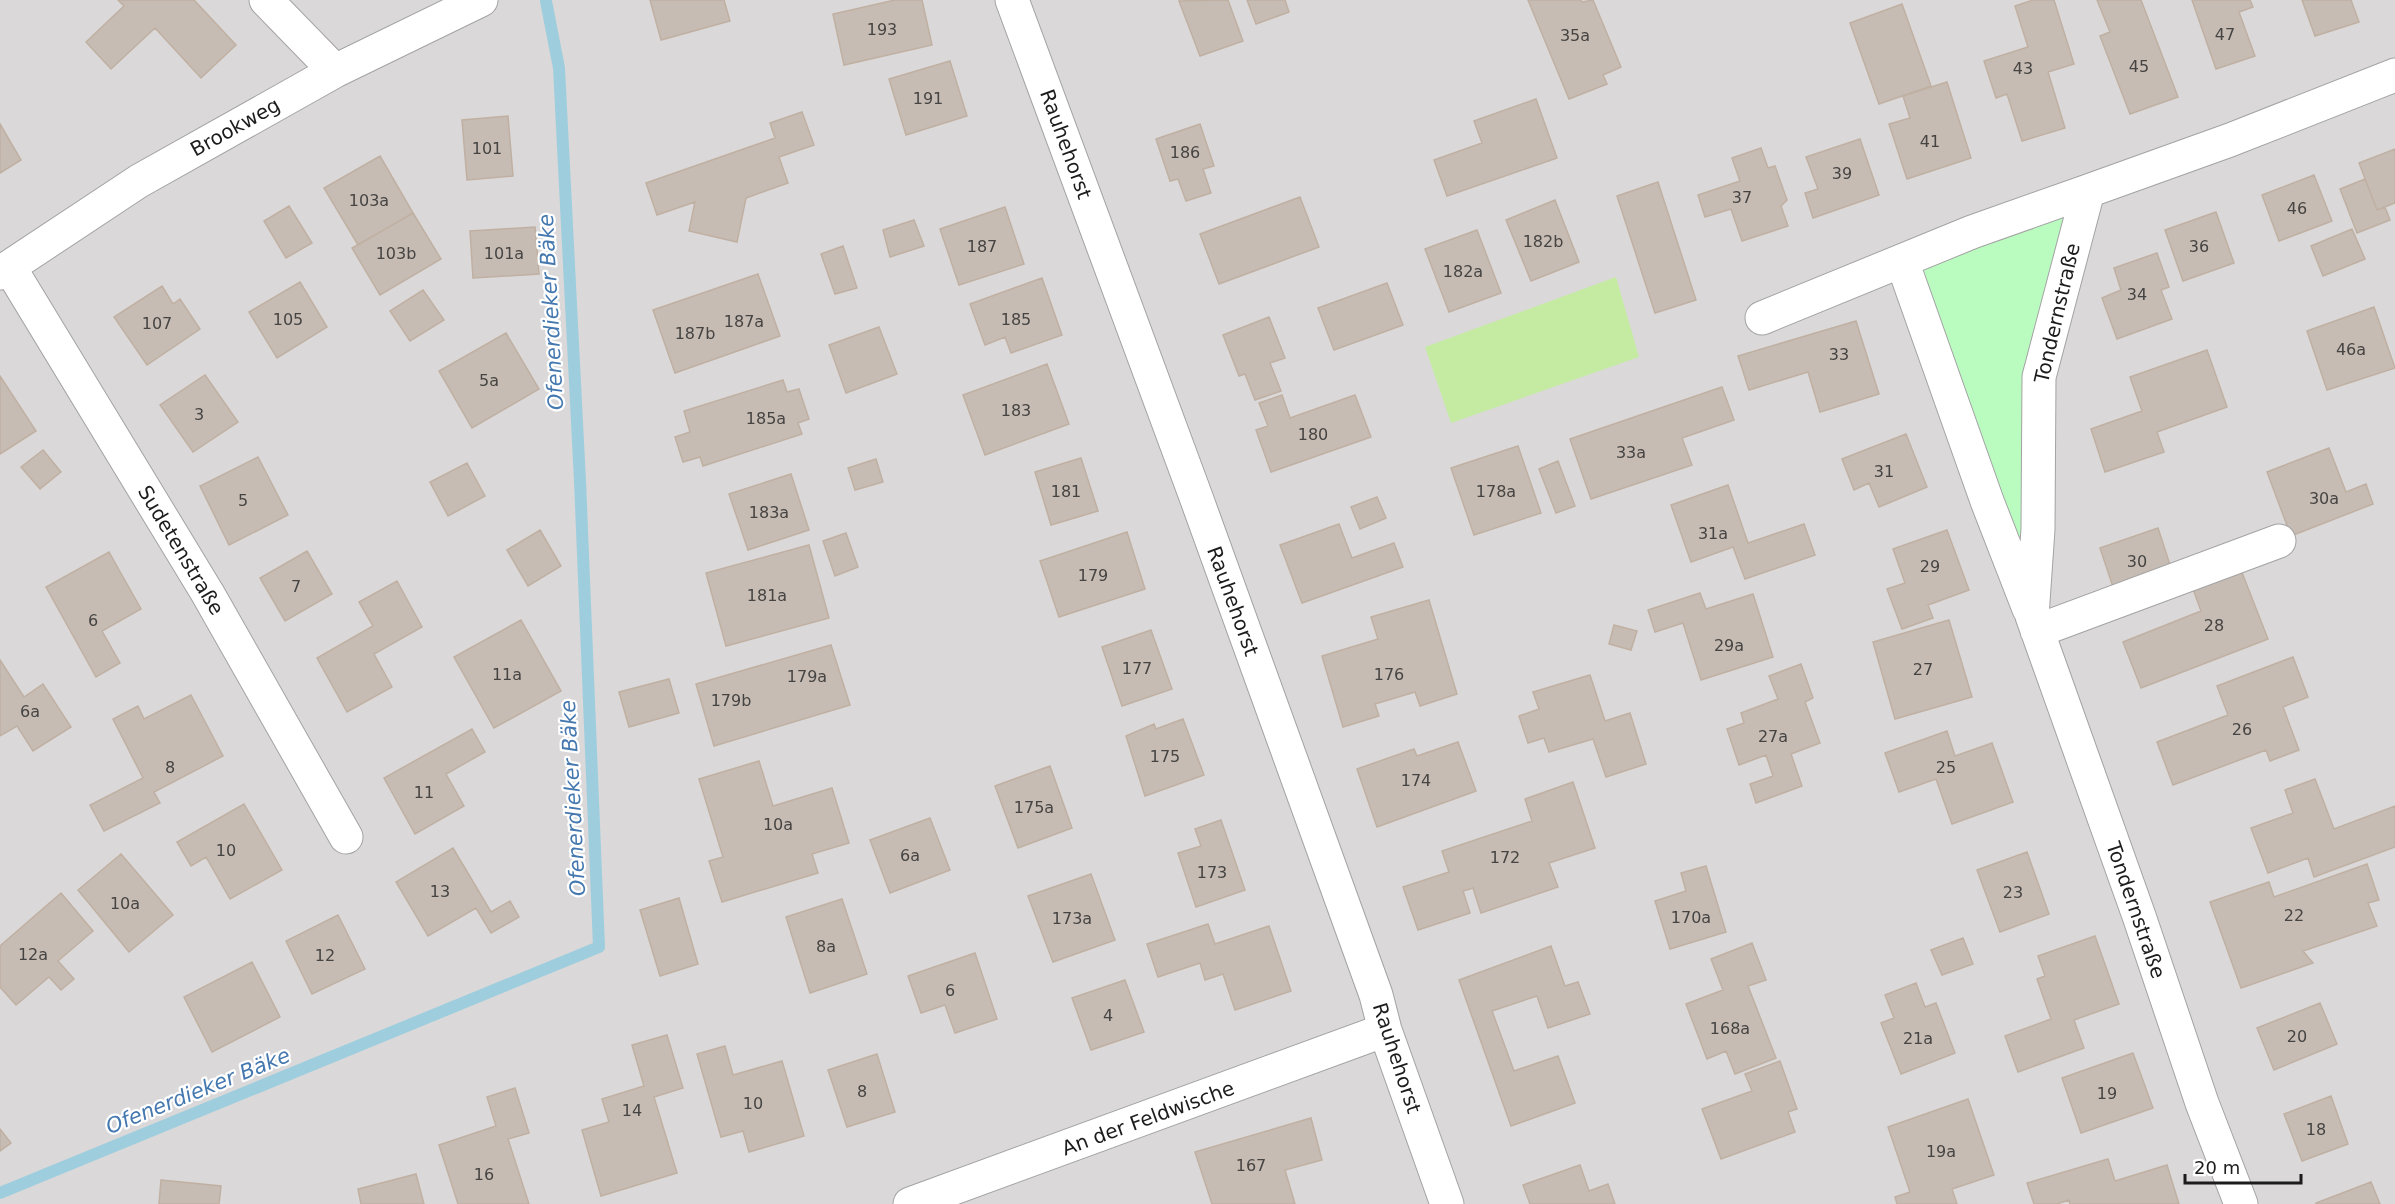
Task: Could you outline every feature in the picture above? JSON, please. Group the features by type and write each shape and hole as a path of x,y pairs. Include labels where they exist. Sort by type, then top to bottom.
{"street":[{"path":"266,0 335,71"},
{"name":"Brookweg","path":"5,271 139,181 335,71 481,0"},
{"name":"Rauhehorst","path":"1012,0 1295,769 1376,995 1385,1030 1447,1204"},
{"path":"1762,318 1972,232 2230,140 2395,75"},
{"name":"Tondernstraße","path":"2035,623 2039,377 2088,191"},
{"name":"Tondernstraße","path":"1902,261 1987,501 2035,623 2139,916 2202,1103 2241,1204"},
{"name":"Sudetenstraße","path":"5,271 213,602 346,837"},
{"path":"2035,623 2279,541"},
{"name":"An der Feldwische","path":"910,1204 1385,1030"}],"shaded area":[{"path":"0,0 2395,0 2395,1204 0,1204"}],"green space":[{"path":"2088,191 2060,290 2032,616 1902,261"},
{"path":"1616,277 1639,357 1451,423 1425,347"}],"building":[{"path":"118,0 194,0 236,45 201,78 155,28 111,69 86,42 124,6"},
{"path":"650,0 724,0 730,21 661,40"},
{"path":"895,0 922,0 932,45 844,65 833,14"},
{"path":"1228,0 1243,41 1200,56 1179,1"},
{"path":"1247,0 1285,0 1289,12 1256,24"},
{"path":"1528,0 1581,0 1582,2 1593,0 1621,67 1603,75 1607,84 1569,99"},
{"path":"2033,0 2054,0 2074,64 2048,72 2065,128 2022,141 2007,94 1996,98 1984,61 2028,47 2015,6"},
{"path":"2097,0 2141,0 2178,97 2130,114 2100,36 2110,32"},
{"path":"2192,0 2250,0 2253,7 2239,12 2255,56 2216,69"},
{"path":"2302,0 2351,0 2359,22 2315,36"},
{"path":"1902,4 1931,86 1879,104 1850,23"},
{"path":"950,61 967,116 906,135 889,79"},
{"path":"1947,82 1971,158 1907,179 1889,124 1910,118 1903,96"},
{"path":"1536,99 1557,158 1447,196 1434,160 1482,143 1474,121"},
{"path":"802,112 814,145 779,157 788,183 746,198 737,242 689,231 695,202 657,215 646,183 775,138 770,123"},
{"path":"508,116 513,176 467,180 462,120"},
{"path":"0,124 21,160 0,173"},
{"path":"1200,124 1214,166 1203,169 1211,193 1186,201 1178,179 1170,181 1156,139"},
{"path":"1860,139 1879,195 1813,218 1805,193 1818,189 1806,157"},
{"path":"1761,148 1768,168 1775,166 1787,200 1781,206 1788,226 1742,241 1731,209 1705,217 1698,195 1740,181 1732,158"},
{"path":"2395,149 2395,203 2377,210 2359,163"},
{"path":"380,156 413,213 358,245 324,188"},
{"path":"2314,175 2332,221 2279,241 2262,195"},
{"path":"2365,179 2377,210 2385,207 2390,220 2357,233 2340,189"},
{"path":"1658,182 1696,300 1655,313 1617,196"},
{"path":"1300,197 1319,247 1219,284 1200,234"},
{"path":"1555,200 1579,262 1531,281 1506,220"},
{"path":"289,206 312,243 286,258 264,221"},
{"path":"1005,207 1024,264 959,285 940,229"},
{"path":"2216,212 2234,263 2183,281 2165,230"},
{"path":"413,213 441,259 380,295 352,248"},
{"path":"914,220 924,246 890,257 883,230"},
{"path":"535,227 539,274 473,278 470,231"},
{"path":"2352,229 2365,259 2323,276 2311,246"},
{"path":"1477,230 1501,293 1449,312 1425,249"},
{"path":"843,246 857,288 835,294 821,254"},
{"path":"2157,253 2169,287 2161,290 2172,319 2117,339 2102,298 2121,290 2114,268"},
{"path":"758,274 780,336 675,373 653,310"},
{"path":"1042,278 1062,335 1011,353 1005,337 985,345 970,304"},
{"path":"300,282 327,327 277,358 249,312"},
{"path":"1387,283 1403,325 1334,350 1318,308"},
{"path":"162,286 173,304 180,299 200,329 147,365 114,317"},
{"path":"423,290 444,320 410,341 390,311"},
{"path":"2374,307 2395,368 2327,390 2307,331"},
{"path":"1269,317 1285,358 1270,363 1281,391 1255,400 1245,374 1239,376 1223,335"},
{"path":"1856,321 1879,394 1820,412 1808,372 1749,390 1738,356"},
{"path":"879,327 897,374 846,393 829,345"},
{"path":"506,333 539,389 472,428 439,371"},
{"path":"2207,350 2227,407 2157,432 2164,452 2105,472 2091,429 2142,411 2130,377"},
{"path":"1047,364 1069,424 985,455 963,395"},
{"path":"205,375 238,422 193,452 160,405"},
{"path":"0,376 36,431 0,454"},
{"path":"783,380 787,392 799,389 809,419 798,423 802,434 703,466 700,457 683,462 675,437 690,432 684,411"},
{"path":"1722,387 1734,420 1682,438 1692,465 1591,499 1570,439"},
{"path":"1282,395 1290,418 1355,395 1371,437 1271,472 1256,430 1268,426 1259,403"},
{"path":"1906,434 1927,487 1879,507 1869,483 1854,490 1842,459"},
{"path":"1518,446 1541,513 1474,535 1451,468"},
{"path":"2329,448 2346,492 2366,484 2373,504 2291,536 2267,472"},
{"path":"43,450 61,472 40,489 21,467"},
{"path":"258,457 288,515 229,545 200,486"},
{"path":"1081,458 1098,511 1051,525 1035,472"},
{"path":"876,459 883,482 855,490 848,468"},
{"path":"1558,461 1575,506 1556,513 1539,469"},
{"path":"467,463 485,496 448,516 430,482"},
{"path":"791,474 809,530 748,550 729,494"},
{"path":"1728,485 1748,543 1804,524 1815,555 1745,579 1733,547 1691,562 1671,505"},
{"path":"1377,497 1386,518 1360,529 1351,507"},
{"path":"1339,524 1352,558 1394,543 1403,567 1302,603 1280,545"},
{"path":"2158,528 2173,574 2115,593 2100,548"},
{"path":"540,530 561,566 528,586 507,550"},
{"path":"1947,530 1969,590 1928,605 1933,618 1902,629 1887,589 1905,583 1893,549"},
{"path":"1127,532 1145,589 1059,617 1040,561"},
{"path":"846,533 858,567 835,576 823,541"},
{"path":"809,545 829,618 726,646 706,573"},
{"path":"307,551 332,594 285,621 260,578"},
{"path":"109,552 141,609 102,631 120,663 96,677 46,587"},
{"path":"2241,570 2268,639 2141,688 2123,642 2201,611 2193,589"},
{"path":"397,581 422,627 374,654 392,687 347,712 317,658 373,626 359,602"},
{"path":"1700,593 1706,609 1753,594 1773,657 1701,680 1683,623 1655,632 1648,610"},
{"path":"1429,600 1457,694 1420,706 1415,692 1375,704 1379,716 1343,727 1322,656 1378,639 1371,617"},
{"path":"521,620 561,691 494,728 454,657"},
{"path":"1949,620 1972,697 1895,719 1873,642"},
{"path":"1614,625 1637,631 1631,650 1609,644"},
{"path":"1151,630 1172,689 1122,706 1102,647"},
{"path":"831,645 850,705 714,746 696,684"},
{"path":"2293,657 2308,697 2283,707 2299,750 2270,761 2266,750 2173,785 2157,742 2228,715 2217,686"},
{"path":"0,660 24,697 43,684 71,727 33,751 17,726 0,736"},
{"path":"1801,664 1813,698 1805,702 1820,743 1791,754 1802,786 1756,803 1750,784 1773,776 1766,755 1739,765 1727,729 1744,723 1741,713 1778,699 1769,676"},
{"path":"1590,675 1605,721 1630,713 1646,764 1606,777 1593,739 1549,752 1544,738 1528,743 1519,716 1539,709 1533,692"},
{"path":"669,679 679,713 629,727 619,692"},
{"path":"191,695 223,756 154,792 160,803 104,831 90,805 143,778 113,719 138,706 144,719"},
{"path":"1183,719 1204,775 1145,796 1126,736 1154,724 1156,729"},
{"path":"472,729 485,752 446,774 464,806 415,834 384,778"},
{"path":"1947,731 1955,756 1992,743 2013,802 1952,824 1936,779 1899,792 1885,753"},
{"path":"1458,742 1476,791 1377,827 1357,769 1414,749 1417,756"},
{"path":"759,761 773,806 832,788 849,843 812,854 818,873 722,902 709,861 723,857 699,779"},
{"path":"1050,766 1072,828 1018,848 995,786"},
{"path":"2315,779 2334,829 2395,806 2395,847 2314,877 2308,858 2268,873 2251,828 2293,813 2285,790"},
{"path":"1573,782 1595,848 1549,863 1558,887 1481,913 1473,888 1463,891 1470,913 1418,930 1403,887 1449,872 1442,851 1532,821 1525,799"},
{"path":"244,804 282,870 230,899 206,857 191,866 177,842"},
{"path":"930,818 950,870 890,893 870,840"},
{"path":"1221,820 1245,890 1196,907 1178,853 1201,846 1195,829"},
{"path":"453,848 491,912 510,901 519,917 491,933 476,908 428,936 396,882"},
{"path":"2027,852 2049,914 2000,932 1977,870"},
{"path":"121,854 173,915 129,952 78,890"},
{"path":"2367,864 2379,900 2368,903 2377,926 2303,951 2313,963 2241,988 2210,902 2269,882 2274,897"},
{"path":"1706,866 1726,932 1670,949 1655,901 1686,891 1681,873"},
{"path":"1091,874 1115,940 1053,962 1028,896"},
{"path":"61,893 93,931 58,961 74,979 61,990 49,977 16,1005 0,987 0,946"},
{"path":"679,898 698,964 660,976 640,910"},
{"path":"842,899 867,974 810,993 786,917"},
{"path":"338,915 365,969 312,994 286,941"},
{"path":"1208,924 1215,944 1269,926 1291,991 1235,1010 1223,974 1205,980 1200,963 1158,977 1147,944"},
{"path":"2095,936 2119,1004 2074,1020 2084,1048 2018,1072 2005,1036 2051,1019 2037,979 2045,976 2038,956"},
{"path":"1963,938 1973,964 1942,975 1931,950"},
{"path":"1752,943 1766,980 1748,986 1776,1058 1735,1074 1726,1051 1707,1059 1686,1004 1723,990 1711,959"},
{"path":"1551,946 1565,986 1578,982 1590,1014 1548,1028 1537,996 1492,1011 1514,1071 1558,1056 1575,1103 1511,1126 1459,980"},
{"path":"975,953 997,1019 955,1033 945,1005 921,1013 908,976"},
{"path":"252,962 280,1017 212,1052 184,997"},
{"path":"1125,980 1144,1032 1091,1050 1072,998"},
{"path":"1916,983 1925,1007 1936,1003 1955,1053 1901,1074 1881,1023 1894,1018 1885,995"},
{"path":"2320,1003 2337,1044 2274,1070 2257,1028"},
{"path":"667,1035 683,1088 654,1097 677,1173 601,1196 582,1130 609,1122 602,1099 644,1086 632,1045"},
{"path":"725,1046 733,1075 782,1061 804,1136 749,1152 743,1131 721,1137 697,1054"},
{"path":"2133,1053 2153,1108 2081,1133 2062,1078"},
{"path":"877,1054 895,1112 847,1127 828,1070"},
{"path":"1780,1061 1797,1109 1788,1112 1795,1132 1721,1159 1702,1109 1752,1091 1745,1074"},
{"path":"515,1088 529,1133 508,1139 529,1204 458,1204 439,1145 496,1126 487,1097"},
{"path":"2331,1096 2348,1144 2302,1161 2284,1114"},
{"path":"1968,1099 1994,1175 1952,1189 1957,1204 1897,1204 1895,1197 1910,1192 1888,1127"},
{"path":"1311,1118 1322,1160 1285,1170 1295,1204 1212,1204 1195,1152"},
{"path":"0,1129 11,1143 0,1151"},
{"path":"2108,1159 2115,1181 2167,1165 2179,1204 2070,1204 2069,1200 2057,1204 2034,1204 2027,1183"},
{"path":"1580,1165 1589,1191 1608,1184 1615,1204 1530,1204 1523,1185"},
{"path":"416,1174 424,1204 361,1204 358,1189"},
{"path":"161,1180 221,1186 219,1204 159,1204"},
{"path":"2371,1182 2380,1204 2316,1203"}],"waterway":[{"name":"Ofenerdieker Bäke","path":"0,1193 599,947 580,481 559,68 546,1"}]}
